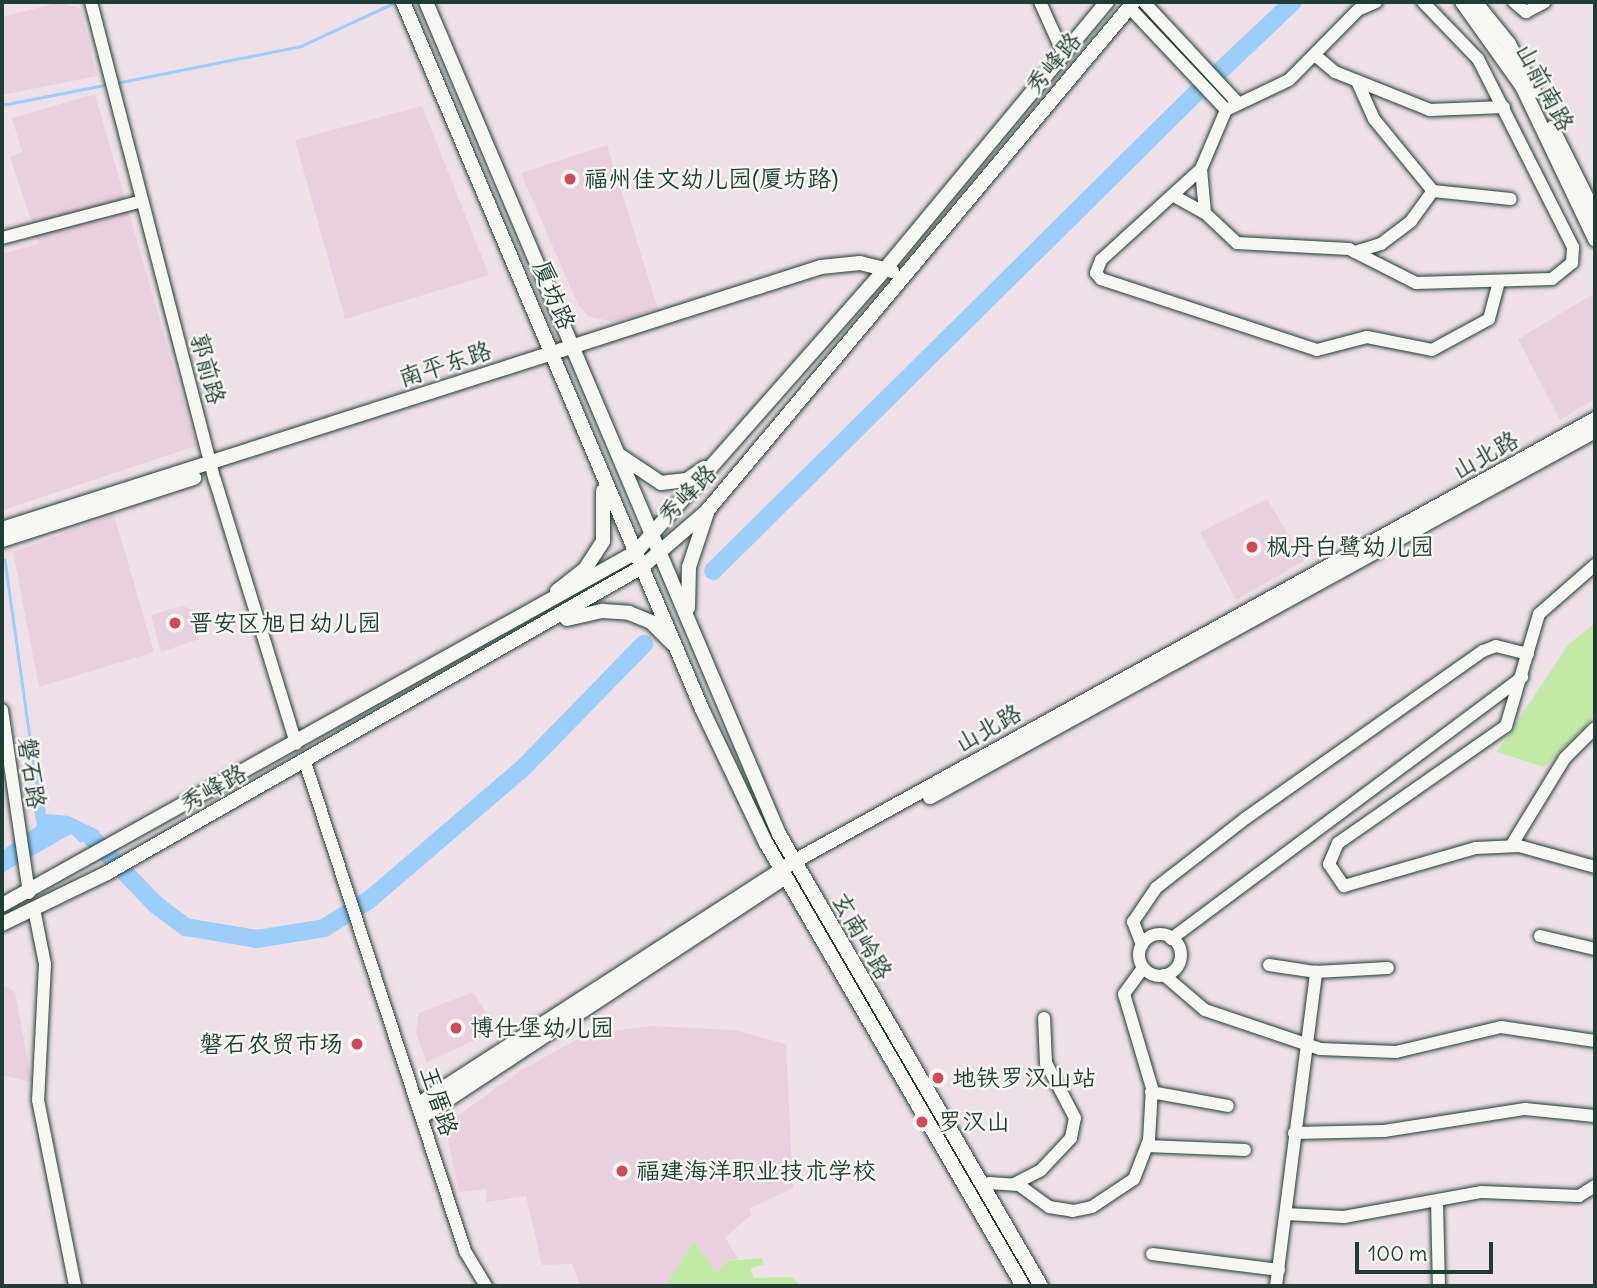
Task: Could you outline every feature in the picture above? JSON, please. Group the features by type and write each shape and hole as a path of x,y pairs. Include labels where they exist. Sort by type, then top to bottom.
{"main road":[{"name":"厦坊路","path":"426,2 657,554 682,588"},
{"name":"秀峰路","path":"2,905 90,860 533,614 636,552 651,539 883,271 1107,2"},
{"name":"山前南路","path":"1462,2 1522,86 1595,239"},
{"name":"山前南路","path":"1475,2 1518,59 1595,214"},
{"name":"厦坊路","path":"404,4 660,606"},
{"name":"秀峰路","path":"2,924 138,856 549,624 642,567 707,511 1132,4"},
{"name":"南平东路","path":"2,529 212,467 572,352 821,267 883,271 900,280"},
{"name":"山北路","path":"421,1110 788,870 1595,419"},
{"name":"山北路","path":"788,870 1595,431"},
{"path":"616,452 643,477 670,484 696,476 730,448"},
{"path":"533,614 585,569 603,541 607,511 598,462"},
{"name":"南平东路","path":"2,540 212,467"},
{"path":"682,588 707,511"},
{"name":"玄南岭路","path":"682,588 689,613 788,870 1041,1286"},
{"name":"玄南岭路","path":"660,606 788,870 1023,1286"},
{"path":"549,624 603,611 646,620 681,654"}],"street":[{"name":"郭前路","path":"91,2 212,467 296,744"},
{"path":"1040,2 1063,52"},
{"path":"1144,2 1236,101"},
{"path":"1376,2 1358,10 1316,56 1289,80 1236,101 1226,110 1201,169 1101,260 1096,273 1297,347 1317,349 1367,337 1432,351 1489,319 1498,285"},
{"path":"1174,196 1205,212 1237,243 1296,242 1356,252 1388,266 1416,283 1498,285 1552,279 1574,258 1504,107 1478,59 1423,2"},
{"path":"1514,2 1526,12 1545,2"},
{"path":"1132,4 1226,110"},
{"path":"1316,56 1357,81 1430,110 1504,107"},
{"path":"1357,81 1374,119 1433,191 1511,199"},
{"path":"1201,169 1205,212"},
{"path":"1356,252 1387,239 1433,191"},
{"path":"2,238 142,201"},
{"path":"1387,239 1388,266"},
{"path":"1595,565 1539,614 1506,726 1338,843 1329,864 1344,886 1359,886 1452,853 1511,846 1595,867"},
{"path":"989,1183 1014,1184 1049,1207 1092,1208 1134,1179 1147,1146 1152,1092 1124,994 1143,968 1142,944 1133,922 1156,888 1245,818 1483,650 1496,646 1528,654"},
{"path":"1171,939 1522,677"},
{"name":"磐石路","path":"2,710 29,893"},
{"path":"1511,846 1565,758 1595,728"},
{"name":"王厝路","path":"305,762 468,1260 486,1286"},
{"path":"34,909 45,964 38,1100 75,1286"},
{"path":"1142,944 1160,934 1171,939 1180,960 1164,975"},
{"path":"1540,936 1595,949"},
{"path":"1269,965 1316,972 1388,968"},
{"path":"1143,968 1164,975 1205,1010 1304,1045 1381,1054 1501,1027 1595,1041"},
{"path":"1276,1286 1304,1045 1316,972"},
{"path":"1014,1184 1062,1153 1073,1128 1069,1103 1046,1063 1044,1018"},
{"path":"1152,1092 1228,1106"},
{"path":"1294,1133 1384,1131 1525,1109 1595,1116"},
{"path":"1147,1146 1245,1150"},
{"path":"1286,1213 1344,1217 1507,1189 1580,1196 1595,1186"},
{"path":"1437,1200 1439,1286"},
{"path":"1152,1254 1279,1270"}],"shaded area":[{"path":"60,2 81,9 97,76 2,95 2,17"},
{"path":"95,94 196,446 3,510 2,254 39,244 10,157 22,152 12,118"},
{"path":"422,106 489,275 345,319 295,140"},
{"path":"607,145 658,309 613,322 588,316 578,305 521,173"},
{"path":"1595,293 1595,399 1560,420 1518,339"},
{"name":"枫丹白鹭幼儿园","path":"1267,499 1304,561 1236,600 1200,532"},
{"path":"114,515 154,652 39,687 13,552"},
{"name":"晋安区旭日幼儿园","path":"182,606 193,610 199,639 161,652 151,615"},
{"path":"2,985 15,992 32,1082 2,1075"},
{"name":"博仕堡幼儿园","path":"473,992 497,1030 427,1062 416,1033 419,1013"},
{"name":"福建海洋职业技术学校","path":"652,1026 735,1030 786,1044 793,1188 749,1209 752,1215 725,1237 738,1259 726,1261 717,1273 694,1241 665,1286 580,1286 572,1264 542,1265 526,1196 486,1202 487,1189 459,1192 445,1125 521,1070 587,1034"}],"green space":[{"path":"1595,623 1595,712 1586,726 1544,767 1497,752 1568,645"},
{"path":"694,1241 717,1273 726,1261 762,1258 764,1264 750,1269 754,1278 792,1277 801,1286 665,1286"}],"water":[{"path":"39,764 46,814 69,816 100,831 81,843 71,834 2,873 2,851 37,826 32,798"}],"waterway":[{"path":"116,83 301,46 396,2"},
{"path":"1220,71 1293,2"},
{"path":"2,105 109,84"},
{"path":"713,571 1196,93"},
{"path":"5,560 34,767"},
{"path":"91,837 155,904 186,927 257,939 324,928 369,900 524,767 644,644"}],"place":[{"name":"福州佳文幼儿园(厦坊路)","path":"570,179"},
{"name":"枫丹白鹭幼儿园","path":"1252,547"},
{"name":"晋安区旭日幼儿园","path":"175,623"},
{"name":"博仕堡幼儿园","path":"456,1028"},
{"name":"磐石农贸市场","path":"357,1044"},
{"name":"地铁罗汉山站","path":"938,1078"},
{"name":"罗汉山","path":"922,1122"},
{"name":"福建海洋职业技术学校","path":"622,1171"}]}
